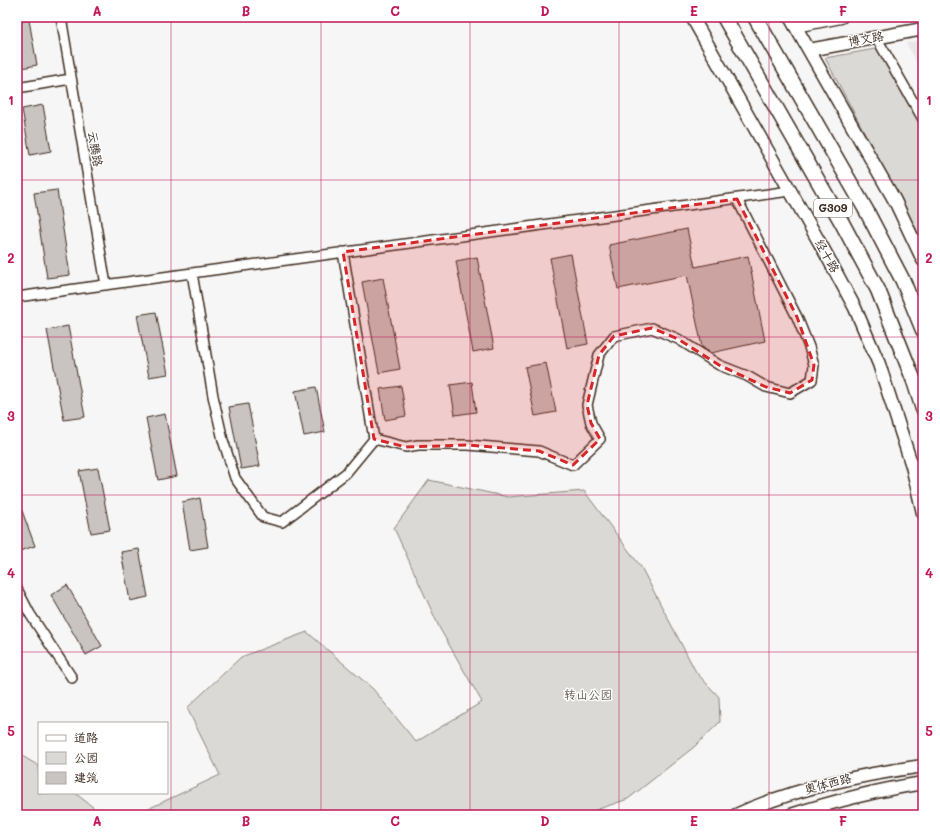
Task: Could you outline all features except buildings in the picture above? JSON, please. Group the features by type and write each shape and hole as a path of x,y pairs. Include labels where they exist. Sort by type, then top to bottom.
{"highway":[{"name":"G309","path":"724,17 841,220 878,290 914,381 923,409"},
{"name":"G309","path":"755,17 869,217 903,281 923,330"}],"main road":[{"name":"经十路","path":"692,17 855,308 879,364 912,466 923,513"},
{"path":"841,17 792,21 895,201 923,260"},
{"name":"博文路","path":"809,50 923,29"},
{"name":"奥体西路","path":"736,815 787,795 846,778 923,766"},
{"name":"奥体西路","path":"791,815 839,800 890,788 923,783"}],"street":[{"name":"云腾路","path":"61,17 106,285"},
{"path":"876,37 923,120"},
{"path":"17,88 71,79"},
{"path":"17,297 790,191"},
{"path":"374,439 406,447 418,444 468,445 539,451 573,465 600,439 591,423 587,405 599,355 614,336 652,328 678,339 719,365 747,376 766,387 790,393 812,380 814,365 809,347 797,317 736,199"},
{"path":"192,273 213,396 223,440 234,478 263,517 282,522 346,473 374,439 343,252"},
{"path":"17,588 30,614 72,678"}],"highlighted area":[{"path":"737,199 797,317 814,365 812,380 790,393 766,387 719,365 678,339 652,328 614,336 599,355 587,405 591,423 600,439 573,465 539,451 468,445 406,447 374,439 343,252"}],"shaded area":[{"path":"923,40 923,73 906,43"}],"green space":[{"path":"886,47 923,118 923,243 825,58"},
{"name":"转山公园","path":"429,480 508,497 584,491 641,567 696,672 719,697 720,722 694,747 628,799 581,815 135,815 220,775 187,708 241,657 307,632 373,689 416,742 482,702 440,629 394,528"},
{"path":"17,753 38,765 38,794 76,794 103,815 17,815"}]}
